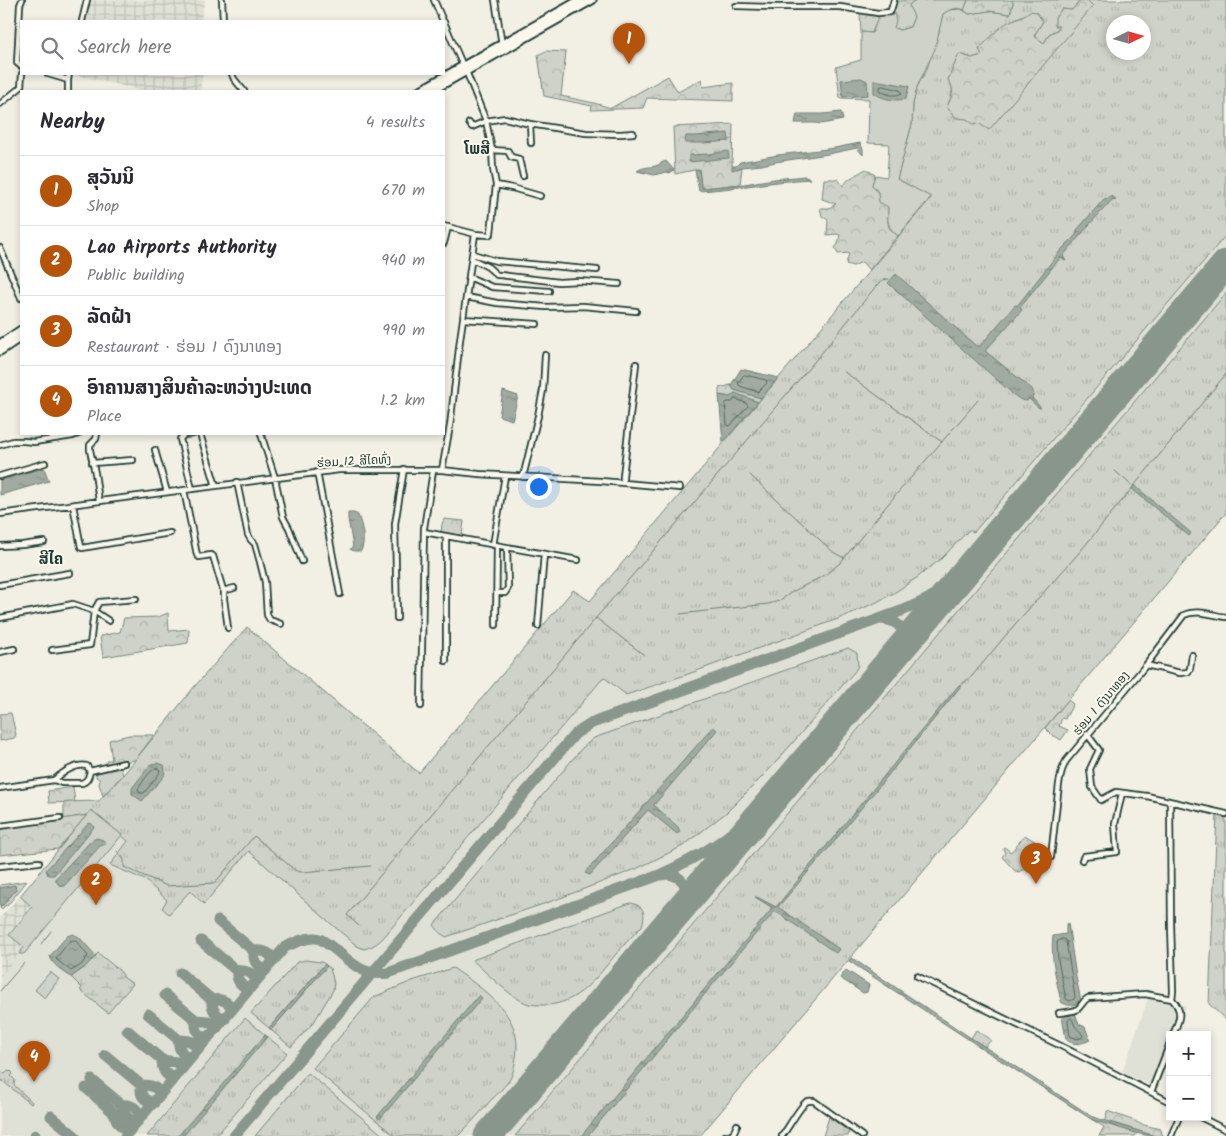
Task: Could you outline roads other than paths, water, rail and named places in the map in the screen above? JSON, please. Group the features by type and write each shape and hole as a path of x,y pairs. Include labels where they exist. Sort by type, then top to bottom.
{"highway":[{"path":"465,69 502,44 580,0"},
{"path":"434,87 592,0"},
{"path":"0,344 20,331"},
{"path":"0,351 20,339"}],"street":[{"path":"20,65 17,63 20,5 22,0"},
{"path":"82,20 87,0"},
{"path":"222,0 223,20"},
{"path":"434,0 443,20"},
{"path":"495,0 502,44"},
{"path":"736,6 840,6 878,13 890,12 894,0"},
{"path":"445,24 486,121 496,185 491,233 489,236 446,226"},
{"path":"0,104 21,87 22,75"},
{"path":"51,75 68,80"},
{"path":"68,90 69,75"},
{"path":"232,75 243,90"},
{"path":"469,123 472,127 486,121 504,118 530,124 586,132 633,133"},
{"path":"530,124 530,143"},
{"path":"492,150 508,151 511,157 520,159 523,176"},
{"path":"496,185 540,196"},
{"path":"442,470 450,426 476,234"},
{"path":"0,248 20,296"},
{"path":"473,256 496,261 597,270"},
{"path":"473,256 497,275 559,282 579,281 619,284"},
{"path":"469,277 492,287 549,291"},
{"path":"466,297 497,303 546,307 583,306 636,311"},
{"path":"463,319 538,324"},
{"path":"523,477 543,390 545,355"},
{"path":"623,483 636,364"},
{"path":"0,445 14,441 34,442 76,435"},
{"path":"97,435 96,439 90,445 90,450 98,501"},
{"path":"184,435 180,439 192,489"},
{"path":"200,435 216,486"},
{"path":"261,435 283,517 302,561"},
{"path":"155,450 167,492"},
{"path":"92,463 133,460"},
{"path":"0,476 45,463"},
{"name":"ຮ່ອມ 12 ສີໄຄທົ່ງ","path":"0,514 339,470 442,470 680,488"},
{"path":"398,618 395,524 404,470"},
{"path":"421,706 424,532 433,471"},
{"path":"317,472 340,594"},
{"path":"496,625 495,545 505,476"},
{"path":"237,482 248,535 255,544 265,582 267,615 270,620 281,624"},
{"path":"184,490 197,555 199,557 213,556 224,590 228,628"},
{"path":"73,504 82,548 170,533"},
{"path":"424,532 578,560"},
{"path":"446,536 446,661"},
{"path":"0,546 44,542"},
{"path":"497,593 505,593 508,588 507,547"},
{"path":"538,626 544,554"},
{"path":"0,585 70,573"},
{"path":"224,590 234,588"},
{"path":"52,650 90,646 94,610 101,601 136,599"},
{"path":"0,618 73,604 94,610 109,621"},
{"name":"ຮ່ອມ 1 ດົງນາທອງ","path":"1051,857 1060,775 1066,761 1146,665 1184,615 1196,612 1226,618"},
{"path":"0,652 14,649"},
{"path":"1146,665 1180,673 1188,672 1192,655"},
{"path":"1087,734 1099,750 1090,769 1092,787 1101,800 1116,792 1147,796 1226,814"},
{"path":"0,788 54,780 85,782 90,772 124,763"},
{"path":"54,780 62,773 82,765 87,766 90,772"},
{"path":"1082,860 1084,856 1117,852 1115,824 1122,793"},
{"path":"1170,802 1172,998 1180,1011 1174,1031"},
{"path":"0,826 60,818"},
{"path":"0,866 39,862"},
{"path":"918,976 1166,1100"},
{"path":"1059,1013 1078,1009 1083,1001 1088,998 1145,994 1172,998"},
{"path":"1151,1092 1166,1053"},
{"path":"782,1136 806,1102 810,1101 814,1101 862,1136"},
{"path":"1171,1136 1177,1121"},
{"path":"1208,1121 1226,1130"},
{"path":"725,1136 733,1134 737,1125"}],"water":[{"path":"861,78 867,81 868,95 843,97 841,80"},
{"path":"874,80 909,86 906,99 890,99 874,93"},
{"path":"841,112 843,120 821,124 795,123 797,114"},
{"path":"728,133 729,141 685,143 686,136"},
{"path":"860,143 863,155 857,148 732,170 732,166 736,166 740,162"},
{"path":"728,151 729,158 689,162 689,155"},
{"path":"666,161 674,170 670,173 654,175 637,171 642,168 655,166"},
{"path":"699,169 701,186 703,188 805,176 805,178 808,177 810,179 699,191 695,170"},
{"path":"1110,196 1116,199 1112,200 1063,256 1066,261 1061,257 1020,307 1022,310 985,351 1032,389 1034,394 1032,398 1041,408 1029,399 1027,401 1021,400 1014,395 888,283 896,274 976,346 980,346 1015,305 1017,306 1061,250 1076,235 1077,230 1104,199"},
{"path":"741,369 778,378 761,398 734,390 731,385"},
{"path":"503,391 518,396 512,420 499,416"},
{"path":"735,393 758,402 723,442 719,395 730,397"},
{"path":"44,468 49,481 0,495 0,480"},
{"path":"1134,485 1191,533 1189,536 1132,489"},
{"path":"348,513 358,515 363,538 361,551 350,549 353,547"},
{"path":"959,685 961,686 778,907 839,949 836,953 774,912 588,1136 581,1136 771,910 771,907 755,897 776,907"},
{"path":"713,727 717,730 654,805 678,827 680,832 677,834 648,810 590,875 585,873"},
{"path":"158,763 164,765 164,776 142,801 132,794 132,788 151,764"},
{"path":"89,823 94,827 54,875 48,875 46,870"},
{"path":"97,838 103,840 106,844 100,846 64,886 59,885 56,878 92,840"},
{"path":"15,885 16,890 0,906 0,888"},
{"path":"1068,923 1081,1001 1071,1005 1061,1002 1052,953 1053,936 1066,934 1066,924"},
{"path":"73,934 79,937 96,956 71,977 56,965 50,956 67,936"},
{"path":"852,958 1093,1117 1155,1136 1137,1133 1091,1119 849,961"},
{"path":"325,964 327,966 271,1030 269,1028"},
{"path":"846,970 869,985 867,992 863,993 840,978"},
{"path":"479,995 482,998 380,1119 377,1117"},
{"path":"1075,1013 1079,1024 1085,1027 1090,1040 1077,1044 1071,1043 1066,1039 1062,1017"},
{"path":"265,1035 267,1037 183,1136 178,1136"}],"waterway":[{"path":"359,926 347,915 877,285 883,280 889,279"},
{"path":"843,371 942,442"},
{"path":"960,686 972,676 1016,623 1078,554 1226,374"},
{"path":"680,614 768,604 779,601 825,575 840,563 978,400"},
{"path":"1115,471 1131,485"},
{"path":"750,475 833,552 844,558"},
{"path":"596,618 644,655"},
{"path":"117,851 124,860 124,867 167,886 214,883 254,836 296,871 371,866"},
{"path":"41,944 51,931"},
{"path":"0,991 24,963"}],"place":[{"name":"ສຸວັນນິ","path":"629,64"},
{"name":"ລັດຝ້າ","path":"1036,884"},
{"name":"Lao Airports Authority","path":"96,905"},
{"name":"ົອາຄານສາງສິນຄ້າລະຫວ່າງປະເທດ","path":"34,1082"}],"district":[{"name":"ໂພສີ","path":"477,149"},
{"name":"ສີໄຄ","path":"51,559"}]}
